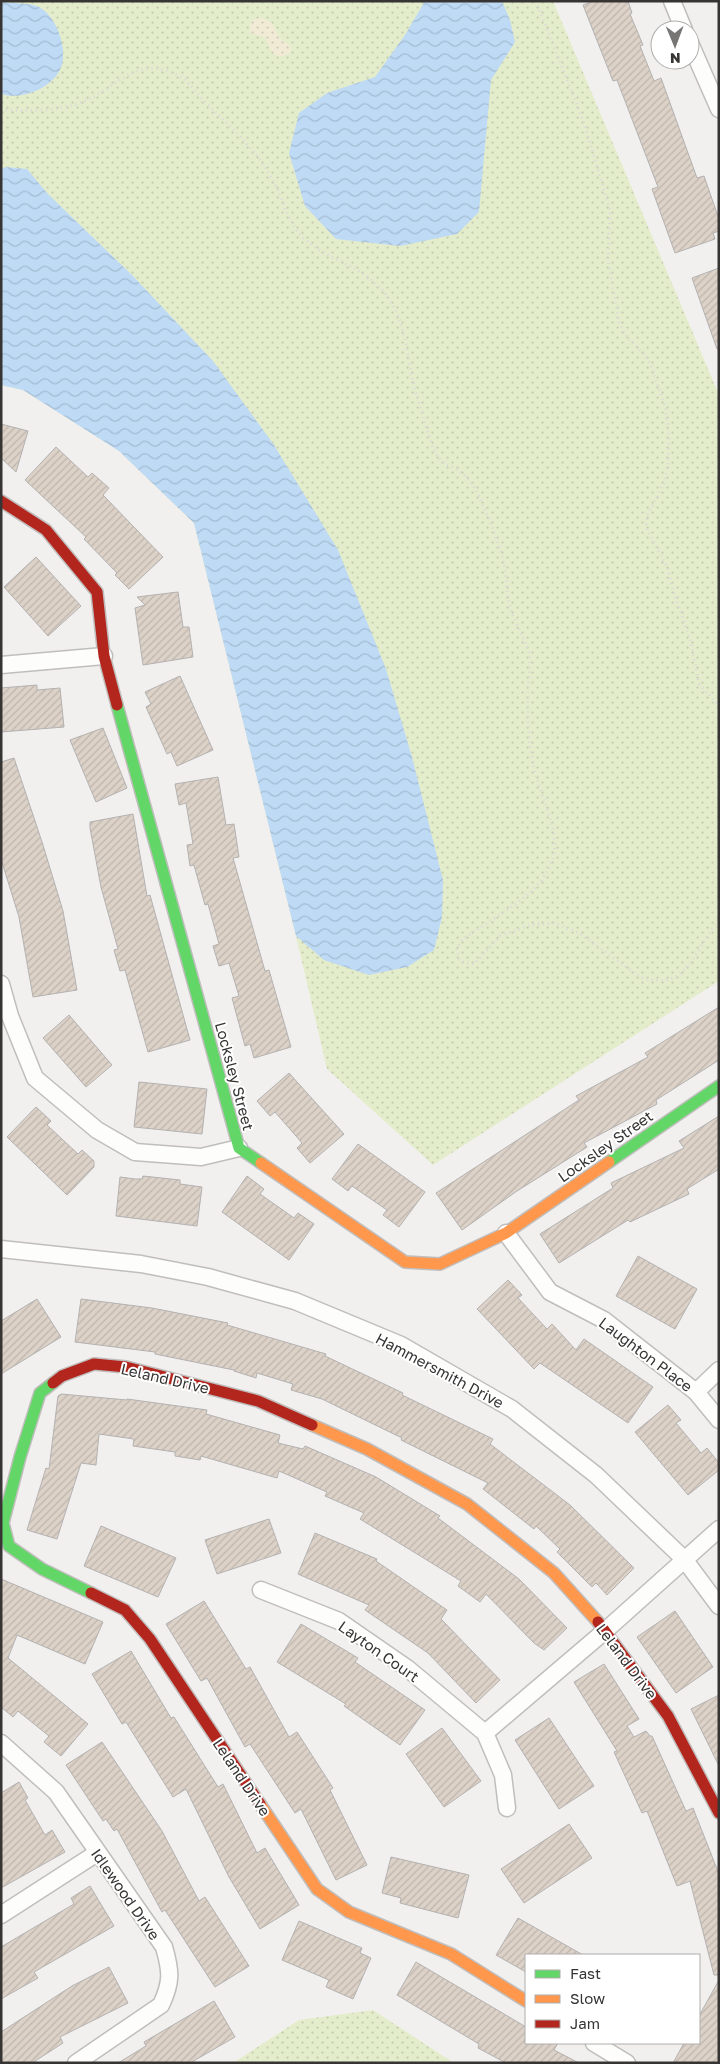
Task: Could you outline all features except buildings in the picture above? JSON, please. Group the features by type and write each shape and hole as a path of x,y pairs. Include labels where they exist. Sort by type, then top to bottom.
{"street":[{"path":"672,1 680,20"},
{"path":"700,66 719,109"},
{"name":"Locksley Street","path":"1,501 46,530 97,592 104,656 240,1148 405,1262 440,1264 506,1233 719,1086"},
{"path":"1,665 104,656"},
{"path":"1,984 10,1016 35,1078 97,1130 135,1152 201,1157 240,1148"},
{"name":"Laughton Place","path":"506,1233 550,1292 604,1320 696,1392 719,1420"},
{"name":"Hammersmith Drive","path":"1,1249 141,1264 208,1277 295,1300 401,1345 512,1409 596,1475 684,1559 719,1606"},
{"name":"Leland Drive","path":"525,2000 451,1954 349,1912 317,1889 150,1639 125,1610 42,1569 9,1546 3,1523 20,1457 40,1393 62,1376 94,1364 126,1367 258,1401 367,1449 467,1504 554,1573 606,1630 668,1716 719,1813"},
{"path":"696,1392 719,1370"},
{"path":"485,1733 606,1630 719,1529"},
{"name":"Layton Court","path":"261,1590 339,1622 407,1668 485,1733 503,1775 508,1808"},
{"name":"Idlewood Drive","path":"1,1743 56,1792 164,1947 170,1968 170,1979 162,2005 76,2063"},
{"path":"1,1915 97,1852"},
{"path":"596,2044 627,2063"}],"path":[{"path":"536,1 584,123 610,210 608,260 618,322 628,339 642,352 650,363 665,406 670,436 668,467 664,483 648,514 646,526 668,569 672,587 691,642 699,684 719,706"},
{"path":"1,109 29,110 73,106 85,102 133,72 159,69 178,75 190,84 253,149 276,186 290,219 309,244 367,275 384,291 393,304 407,344 412,377 431,443 440,461 462,473 473,484 482,502 504,564 511,611 531,663 528,686 528,725 532,759 549,817 555,849 547,872 539,884 463,939 458,948 459,959 463,962 474,964 501,935 532,925 554,923 579,933 640,977 650,981 670,980 689,967 708,933 719,920"}],"green space":[{"path":"1,1 553,1 719,395 719,981 433,1165 327,1069 194,523 119,451 23,390 1,385"},
{"path":"373,2010 454,2063 233,2063 299,2020"}],"sand":[{"path":"260,17 272,23 279,37 291,47 290,53 284,56 275,55 265,37 250,33 250,22"}],"water":[{"path":"425,1 502,1 510,20 515,42 491,80 479,212 457,234 400,246 336,239 305,206 289,153 299,113 327,93 375,77 405,35"},
{"path":"1,2 39,7 50,17 59,32 63,57 58,73 45,86 28,94 10,96 1,94"},
{"path":"6,167 27,169 48,194 132,275 213,361 274,445 338,550 386,669 412,757 443,880 442,917 434,950 407,967 369,975 324,960 296,936 194,523 119,451 23,390 1,385 1,169"}],"traffic: fast":[{"path":"117,705 239,1148 261,1163"},
{"path":"609,1162 719,1086"},
{"path":"53,1383 40,1393 20,1457 3,1523 9,1546 42,1569 91,1593"}],"traffic: slow":[{"path":"261,1163 405,1262 440,1264 506,1233 609,1162"},
{"path":"312,1425 367,1449 467,1504 554,1573 598,1622"},
{"path":"260,1804 317,1889 349,1912 451,1954 525,2000"}],"traffic: jam":[{"path":"1,501 46,530 97,592 104,656 117,705"},
{"path":"53,1383 62,1376 94,1364 126,1367 258,1401 312,1425"},
{"path":"91,1593 125,1610 150,1639 260,1804"},
{"path":"598,1622 668,1716 719,1813"}]}
